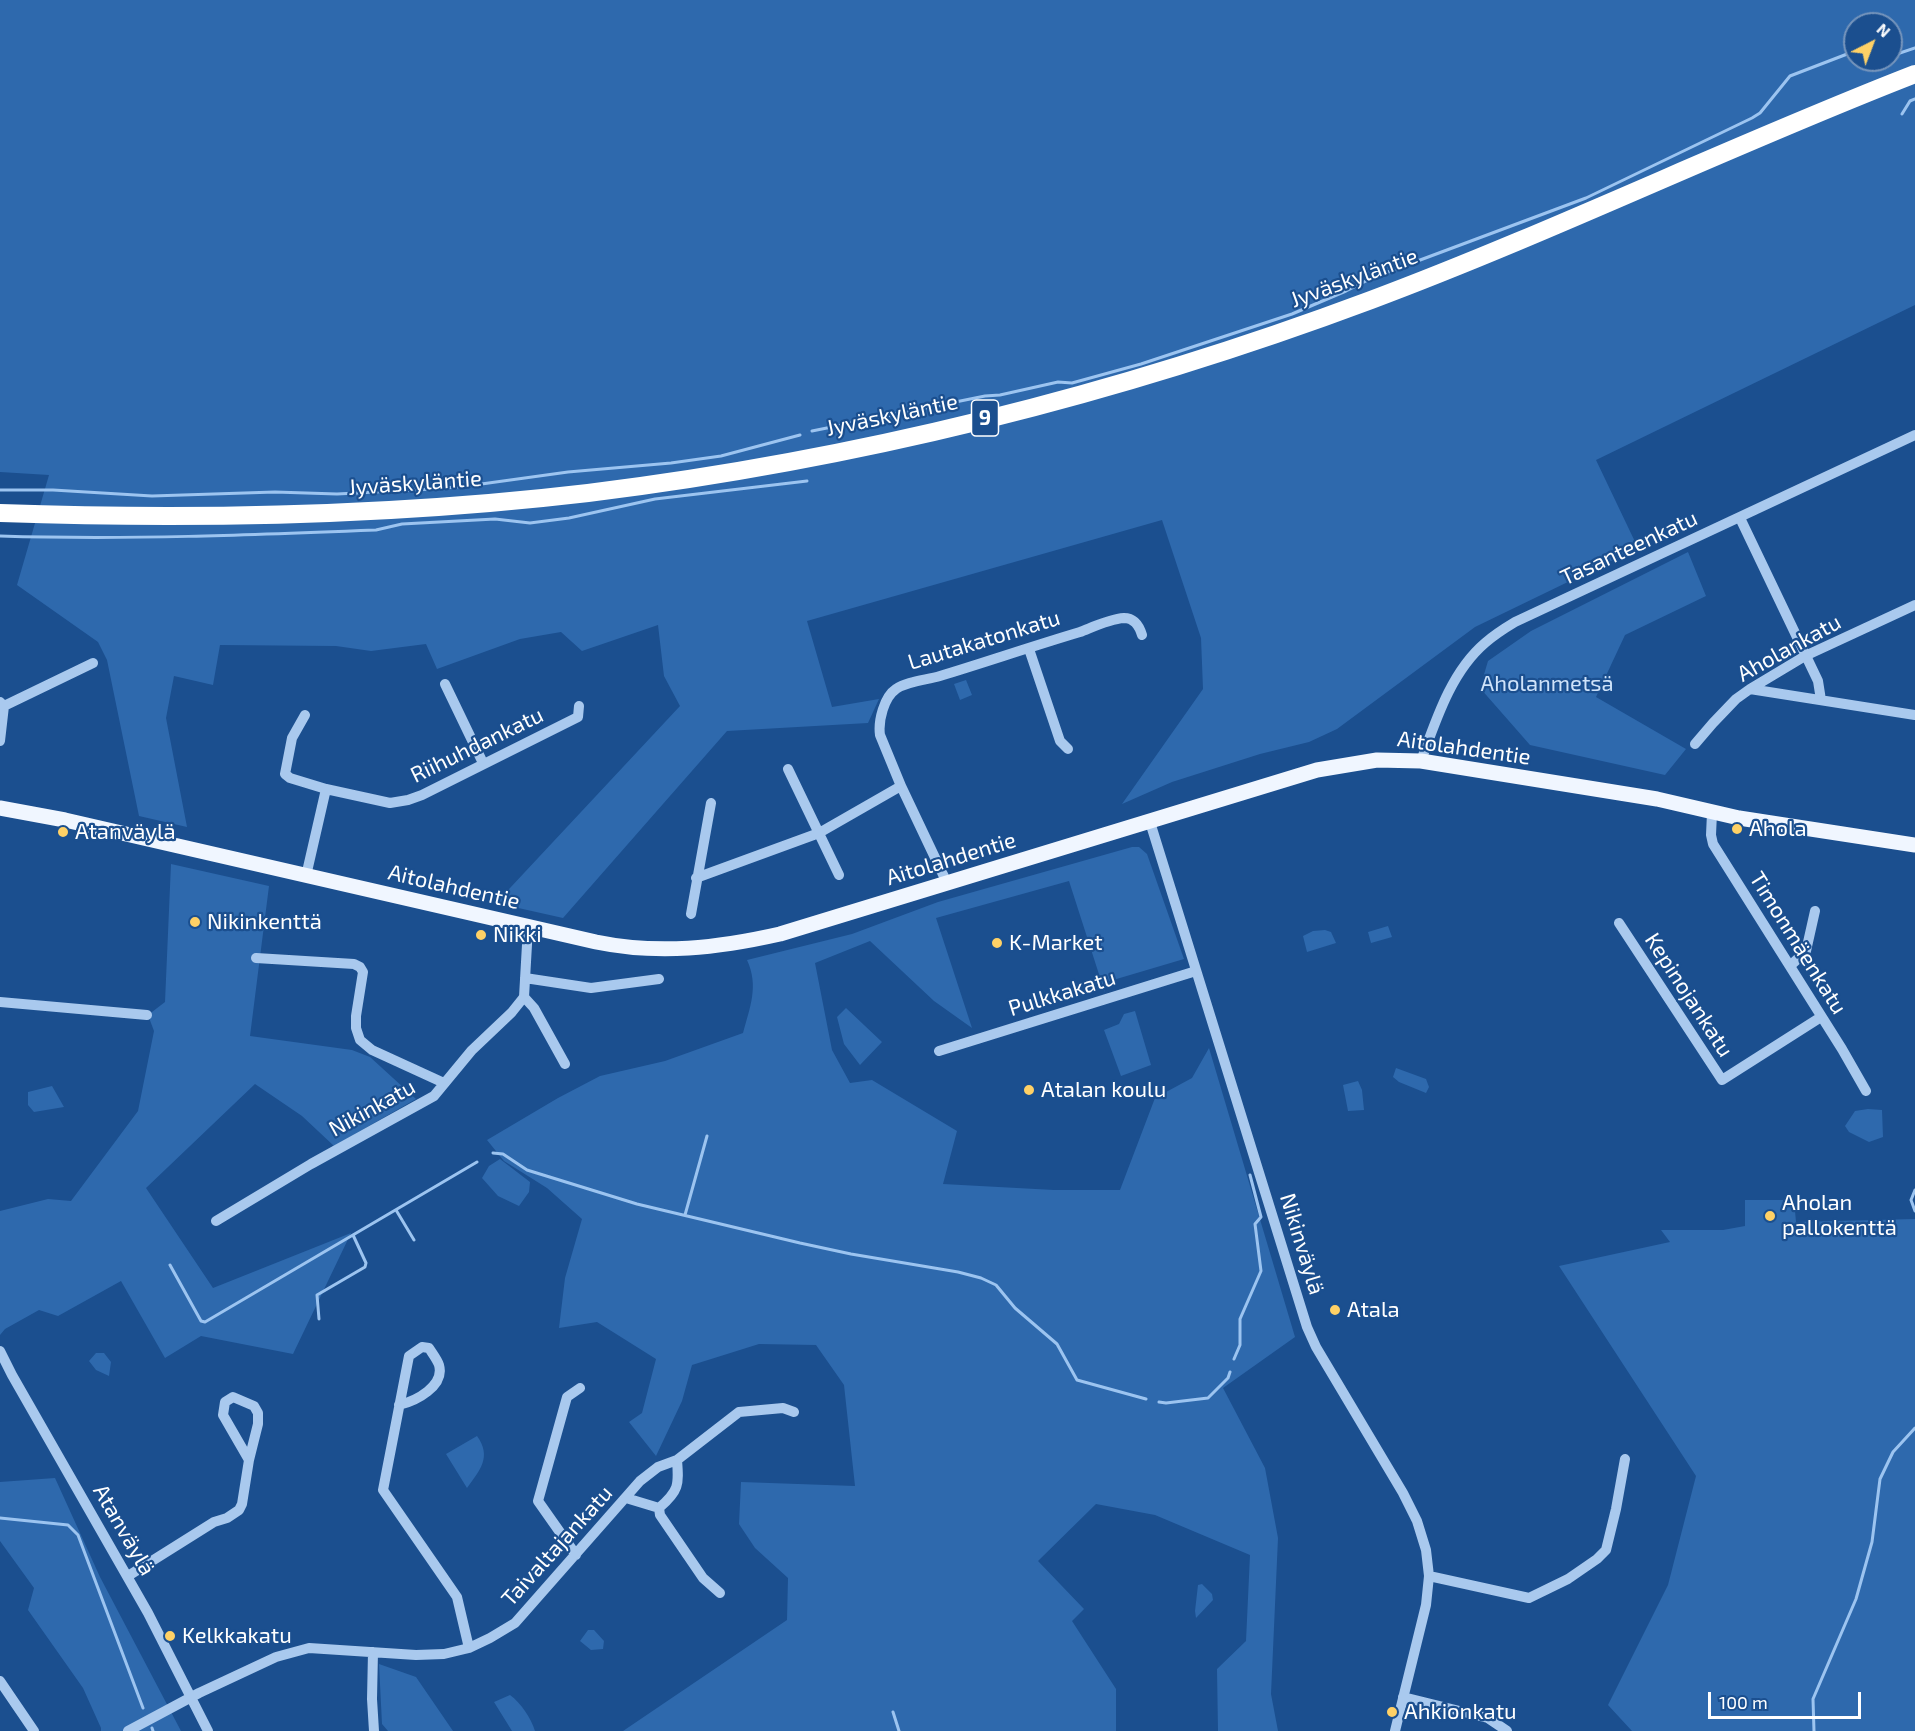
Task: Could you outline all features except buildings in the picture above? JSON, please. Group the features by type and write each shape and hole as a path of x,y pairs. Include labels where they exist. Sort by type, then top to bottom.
{"highway":[{"name":"Jyväskyläntie","path":"0,513 177,517 316,514 431,507 586,493 725,473 919,435 1048,403 1159,372 1371,300 1626,196 1857,96 1915,74"}],"main road":[{"name":"Aitolahdentie","path":"0,808 66,820 621,947 664,950 712,947 801,929 1317,770 1377,760 1421,761 1657,799 1712,813 1915,845"}],"street":[{"name":"Tasanteenkatu","path":"1421,761 1454,681 1473,655 1491,638 1515,622 1915,435"},
{"path":"1740,518 1818,681 1821,700"},
{"name":"Aholankatu","path":"1695,744 1734,701 1750,689 1805,656 1915,605"},
{"name":"Lautakatonkatu","path":"946,883 880,735 879,726 889,696 902,686 1029,649 1124,618 1136,622 1142,635"},
{"path":"1029,649 1060,741 1068,748"},
{"path":"0,741 2,704 93,663"},
{"path":"445,684 483,764"},
{"path":"1750,689 1915,715"},
{"name":"Riihuhdankatu","path":"305,715 292,738 285,774 290,778 326,789 390,803 408,800 578,717 579,706"},
{"path":"788,769 839,875"},
{"path":"696,878 819,833 901,786"},
{"path":"306,876 326,789"},
{"path":"690,914 711,803"},
{"name":"Timonmäenkatu","path":"1712,813 1713,844 1866,1091"},
{"name":"Nikinväylä","path":"1150,822 1307,1327 1316,1347 1413,1512 1424,1540 1429,1576 1423,1620 1395,1731"},
{"path":"1790,966 1806,951 1815,910"},
{"name":"Kepinojankatu","path":"1619,923 1722,1080 1821,1017"},
{"path":"528,927 525,944 524,997 534,1008 565,1064"},
{"path":"256,958 354,964 360,967 363,972 356,1028 360,1040 372,1050 444,1083"},
{"name":"Pulkkakatu","path":"939,1051 1196,971"},
{"path":"525,978 591,988 659,979"},
{"name":"Nikinkatu","path":"216,1221 320,1159 434,1096 472,1050 512,1012 524,997"},
{"path":"0,1002 147,1015"},
{"path":"399,1405 407,1403 434,1387 440,1376 439,1364 429,1348 422,1347 408,1356 383,1490 457,1597 469,1648"},
{"name":"Atanväylä","path":"0,1351 128,1576 208,1731"},
{"path":"576,1555 538,1501 567,1397 580,1388"},
{"path":"128,1576 214,1522 227,1518 239,1510 244,1496 249,1460 258,1424 258,1413 254,1406 233,1397 225,1402 223,1415 249,1460"},
{"name":"Taivaltajankatu","path":"128,1731 276,1656 309,1648 416,1655 444,1654 469,1648 490,1638 515,1623 640,1481 658,1467 677,1460 739,1412 783,1408 794,1412"},
{"path":"1429,1576 1529,1598 1568,1579 1606,1550 1625,1459"},
{"path":"659,1508 673,1496 678,1483 677,1460"},
{"path":"626,1498 659,1508"},
{"path":"659,1508 660,1515 703,1578 720,1593"},
{"path":"374,1652 372,1699 374,1731"},
{"path":"0,1681 34,1731"},
{"path":"1403,1697 1488,1718 1507,1731"}],"green space":[{"path":"0,0 1915,0 1915,305 1596,460 1638,548 1475,627 1337,729 1309,742 1260,754 1172,782 1122,804 1203,689 1201,638 1162,520 807,621 832,707 879,699 868,723 727,731 563,918 496,903 680,706 664,676 658,625 582,651 561,632 520,639 437,669 426,644 371,651 336,646 220,645 213,685 174,676 166,718 187,827 139,816 107,660 98,642 17,585 49,475 0,472"},
{"name":"Aholanmetsä","path":"1688,552 1706,596 1625,635 1596,697 1686,749 1665,775 1530,745 1480,688 1488,661 1531,631"},
{"path":"966,680 972,695 960,700 954,684"},
{"path":"1132,847 1139,847 1147,854 1184,959 1103,983 1105,993 1069,881 936,918 972,1028 934,1001 870,941 815,963 832,1050 850,1083 872,1080 957,1131 943,1184 1054,1190 1120,1190 1155,1098 1192,1078 1209,1048 1295,1337 1223,1388 1265,1468 1278,1538 1271,1694 1278,1731 1218,1731 1217,1669 1246,1641 1250,1555 1155,1515 1096,1504 1038,1561 1084,1609 1072,1621 1116,1689 1116,1731 623,1731 787,1620 788,1578 755,1548 739,1524 741,1482 855,1486 844,1385 816,1345 759,1344 692,1365 682,1401 656,1456 629,1422 642,1413 656,1359 597,1322 559,1328 565,1278 582,1219 547,1188 504,1161 487,1140 600,1076 665,1061 743,1033 753,988 751,970 747,960 852,934 938,902"},
{"path":"171,864 269,886 250,1036 352,1050 370,1057 416,1099 334,1146 302,1116 255,1084 146,1188 213,1288 351,1233 293,1354 201,1336 165,1358 121,1281 58,1316 39,1310 5,1329 0,1335 0,1211 48,1199 71,1201 138,1111 154,1031 148,1015 165,1002"},
{"path":"1388,926 1392,937 1371,943 1368,932"},
{"path":"1313,931 1331,932 1336,943 1307,952 1303,936"},
{"path":"846,1008 882,1042 860,1065 844,1044 837,1017"},
{"path":"1135,1011 1151,1065 1121,1076 1104,1030 1119,1024 1124,1014"},
{"path":"1396,1068 1426,1079 1429,1087 1426,1093 1399,1082 1393,1077"},
{"path":"1358,1081 1362,1090 1364,1110 1348,1111 1343,1085"},
{"path":"52,1086 64,1107 34,1112 28,1105 28,1092"},
{"path":"1882,1110 1883,1137 1869,1142 1849,1132 1845,1126 1855,1111"},
{"path":"500,1159 530,1182 529,1192 519,1206 498,1196 482,1178 489,1166"},
{"path":"1745,1200 1794,1200 1796,1222 1915,1219 1915,1731 1632,1731 1608,1705 1668,1585 1696,1476 1559,1266 1670,1242 1661,1230 1723,1230 1745,1226"},
{"path":"96,1353 104,1353 111,1362 109,1376 96,1370 89,1361"},
{"path":"477,1436 484,1450 484,1457 480,1469 467,1488 446,1454"},
{"path":"55,1478 100,1577 181,1731 101,1731 83,1688 28,1610 34,1588 0,1541 0,1482"},
{"path":"1202,1584 1212,1594 1213,1600 1196,1618 1198,1585"},
{"path":"588,1630 594,1630 604,1641 603,1649 591,1650 580,1641"},
{"path":"379,1664 416,1677 453,1731 388,1731 382,1724"},
{"path":"510,1695 525,1711 535,1731 512,1731 494,1702"}],"waterway":[{"path":"1903,52 1915,48"},
{"path":"812,431 1058,382 1072,383 1141,364 1292,314 1372,278 1586,198 1752,118 1760,113 1790,76 1843,56"},
{"path":"1902,114 1910,101 1915,99"},
{"path":"0,490 53,490 152,496 275,492 337,494 433,489 721,456 800,435"},
{"path":"0,536 188,536 376,530 402,524 495,519 530,523 569,518 655,499 807,481"},
{"path":"685,1215 707,1136"},
{"path":"493,1153 503,1154 527,1170 637,1204 851,1254 981,1278 996,1285 1015,1308 1057,1344 1077,1380 1146,1399"},
{"path":"170,1265 201,1321 205,1322 477,1162"},
{"path":"1234,1359 1240,1345 1240,1319 1261,1271 1255,1224 1261,1217 1250,1175"},
{"path":"1915,1190 1911,1200 1915,1211"},
{"path":"396,1210 414,1240"},
{"path":"319,1319 317,1295 365,1267 366,1263 353,1235"},
{"path":"1159,1402 1208,1398 1228,1378 1230,1372"},
{"path":"1814,1731 1813,1699 1856,1599 1872,1542 1880,1479 1893,1452 1915,1428"},
{"path":"0,1518 68,1525 78,1535 143,1708"},
{"path":"893,1712 899,1731"}],"place":[{"name":"Ahola","path":"1737,829"},
{"name":"Atanväylä","path":"63,832"},
{"name":"Nikinkenttä","path":"195,922"},
{"name":"Nikki","path":"481,935"},
{"name":"K-Market","path":"997,943"},
{"name":"Atalan koulu","path":"1029,1090"},
{"name":"Aholan pallokenttä","path":"1770,1216"},
{"name":"Atala","path":"1335,1310"},
{"name":"Kelkkakatu","path":"170,1636"},
{"name":"Ahkionkatu","path":"1392,1712"}]}
